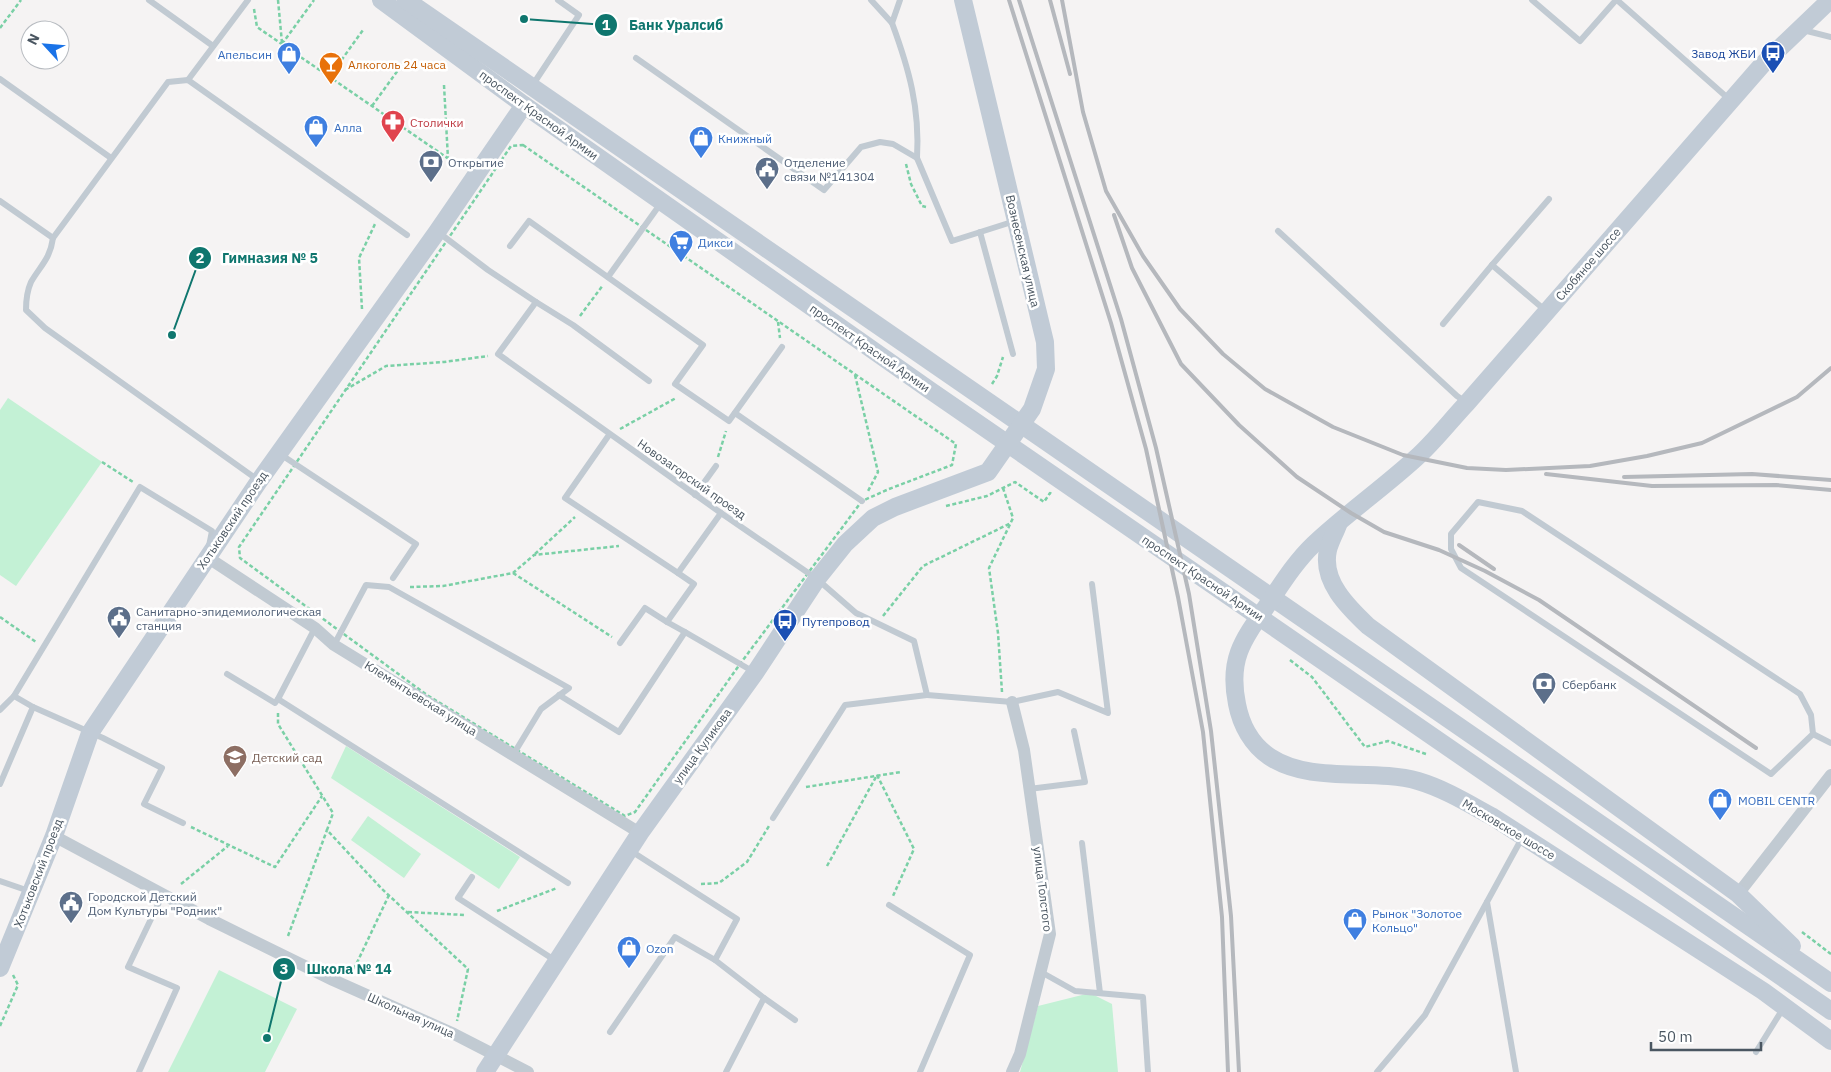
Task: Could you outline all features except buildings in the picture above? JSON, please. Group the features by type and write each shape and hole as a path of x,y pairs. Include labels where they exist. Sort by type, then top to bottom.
{"main road":[{"name":"проспект Красной Армии","path":"381,0 524,104 931,391 1831,1011"},
{"name":"проспект Красной Армии","path":"406,0 1831,983"},
{"name":"Вознесенская улица","path":"963,0 1045,342 1046,368 1032,408 988,472 970,478"},
{"name":"Скобяное шоссе","path":"1292,569 1313,545 1416,458 1467,403 1762,66 1830,0"},
{"name":"Хотьковский проезд","path":"6,970 31,892 54,836 90,733 259,481 437,232 524,104"},
{"name":"улица Куликова","path":"485,1072 640,833 755,673 817,579 845,544 873,518 895,507 970,478"},
{"path":"1340,522 1328,551 1328,571 1348,606 1368,626 1738,894 1804,957 1831,979"},
{"name":"Московское шоссе","path":"1292,569 1244,639 1234,664 1234,692 1240,718 1252,741 1270,757 1298,768 1331,773 1381,775 1418,781 1452,794 1523,836 1784,1006 1831,1040"}],"street":[{"name":"Клементьевская улица","path":"207,557 315,628 334,645 640,833"},
{"name":"улица Толстого","path":"1007,702 1024,750 1050,934 1020,1054 1012,1072"},
{"path":"1738,894 1831,775"},
{"name":"Школьная улица","path":"54,836 209,919 332,980 454,1034 528,1072"}],"lane":[{"path":"149,0 213,46"},
{"path":"188,80 248,0"},
{"path":"531,86 580,15 558,0"},
{"path":"871,0 892,23 906,61 918,131 917,158 952,241 1016,221"},
{"path":"892,23 900,0"},
{"path":"1532,0 1580,41 1617,0 1731,101"},
{"path":"1799,29 1831,37"},
{"path":"636,58 824,190 861,147 880,142 893,144 917,158"},
{"path":"0,79 111,158"},
{"path":"259,481 45,328 26,310 26,297 31,283 51,250 53,238 168,82 188,80 407,235"},
{"path":"1443,324 1549,199"},
{"path":"0,201 53,238"},
{"path":"608,277 662,202"},
{"path":"510,246 529,220 704,345 675,384 730,421 782,347"},
{"path":"1278,231 1467,403"},
{"path":"437,232 488,270 573,325 649,381"},
{"path":"980,232 1013,354"},
{"path":"1492,265 1547,312"},
{"path":"498,354 536,302"},
{"name":"Новозагорский проезд","path":"498,354 721,514 817,579 856,613 914,641 928,695"},
{"path":"735,413 862,501"},
{"path":"610,435 565,498 694,584 667,622"},
{"path":"279,453 416,544 394,578"},
{"path":"695,495 716,466"},
{"path":"0,710 14,696 140,487 212,531 207,557"},
{"path":"1478,502 1522,511 1800,694 1811,715 1813,734 1771,774 1461,568 1451,549 1452,534 1478,502"},
{"path":"678,573 721,514"},
{"path":"773,818 845,705 928,695 1007,702 1058,692 1108,713 1092,584"},
{"path":"334,645 366,585 389,587 569,688 541,709 513,755"},
{"path":"620,643 645,608 755,673"},
{"path":"227,674 275,703 315,628"},
{"path":"559,695 619,732 685,632"},
{"path":"14,696 32,707 103,738 162,768 144,804 183,823"},
{"path":"278,699 568,883"},
{"path":"0,784 32,707"},
{"path":"1030,789 1085,782 1074,731"},
{"path":"1813,734 1831,743"},
{"path":"1377,1072 1425,1016 1523,836"},
{"path":"1082,843 1100,993"},
{"path":"630,850 736,919 715,960"},
{"path":"472,877 458,898 557,962"},
{"path":"0,881 31,892"},
{"path":"139,1072 176,988 128,967 163,894"},
{"path":"1488,902 1516,1072"},
{"path":"888,906 970,955 920,1072"},
{"path":"610,1032 675,937 715,960 795,1020"},
{"path":"1041,972 1075,991 1143,997 1148,1072"},
{"path":"726,1072 764,998"},
{"path":"1756,1052 1784,1006"}],"path":[{"path":"0,28 21,0"},
{"path":"278,0 282,44"},
{"path":"282,44 314,0"},
{"path":"254,9 257,27 464,170"},
{"path":"330,76 363,30"},
{"path":"372,106 406,59"},
{"path":"444,85 448,159"},
{"path":"362,309 359,258 380,215"},
{"path":"573,325 608,277"},
{"path":"778,322 782,347"},
{"path":"344,390 386,366 444,362 498,354"},
{"path":"855,374 878,472 862,501"},
{"path":"610,435 686,392"},
{"path":"716,466 730,421"},
{"path":"102,462 140,487"},
{"path":"942,507 987,496 1015,482 1044,502 1050,493"},
{"path":"1003,488 1013,518 989,568 1007,702"},
{"path":"389,587 443,586 513,573 583,510"},
{"path":"877,623 923,566 1011,523"},
{"path":"534,555 635,544"},
{"path":"513,573 620,643"},
{"path":"0,617 43,646"},
{"path":"1286,656 1312,677 1364,747 1388,741 1426,754"},
{"path":"278,699 278,724 333,813 288,936"},
{"path":"792,789 901,772"},
{"path":"827,866 876,776"},
{"path":"876,776 914,849 888,906"},
{"path":"183,823 274,868 322,796"},
{"path":"684,885 719,882 746,862 773,818"},
{"path":"327,830 389,895 468,968 454,1034"},
{"path":"181,884 229,845"},
{"path":"354,969 389,895"},
{"path":"0,1026 18,985 6,970"}],"green space":[{"path":"8,398 102,462 16,586 0,575 0,410"},
{"path":"346,746 520,857 499,889 331,778"},
{"path":"368,816 421,854 404,878 351,840"},
{"path":"219,970 297,1009 265,1072 168,1072"},
{"path":"1090,993 1112,1004 1118,1072 1020,1072 1038,1006"}],"railway":[{"path":"1009,0 1111,323 1146,449 1178,597 1203,732 1222,917 1228,1072"},
{"path":"1019,0 1121,319 1156,448 1189,594 1211,731 1231,916 1239,1072"},
{"path":"1050,0 1070,74"},
{"path":"1062,0 1083,112 1106,191 1143,256 1180,309 1223,354 1265,389 1333,427 1403,455 1467,468 1506,470 1590,466 1647,456 1702,443 1797,397 1831,368"},
{"path":"1114,215 1132,268 1181,364 1239,425 1297,477 1351,513 1384,532 1439,550 1485,571 1539,600 1756,748"},
{"path":"1546,474 1652,486 1776,485 1831,490"},
{"path":"1624,477 1752,474 1831,480"},
{"path":"1459,545 1494,569"}],"place":[{"name":"Банк Уралсиб","path":"524,19"},
{"name":"Завод ЖБИ","path":"1773,74"},
{"name":"Апельсин","path":"289,75"},
{"name":"Алкоголь 24 часа","path":"331,85"},
{"name":"Столички","path":"393,143"},
{"name":"Алла","path":"316,148"},
{"name":"Книжный","path":"701,159"},
{"name":"Открытие","path":"431,183"},
{"name":"Отделение связи №141304","path":"767,190"},
{"name":"Дикси","path":"681,263"},
{"name":"Гимназия № 5","path":"172,335"},
{"name":"Санитарно-эпидемиологическая станция","path":"119,639"},
{"name":"Путепровод","path":"785,642"},
{"name":"Сбербанк","path":"1544,705"},
{"name":"Детский сад","path":"235,778"},
{"name":"MOBIL CENTR","path":"1720,821"},
{"name":"Городской Детский Дом Культуры \"Родник\"","path":"71,924"},
{"name":"Рынок \"Золотое Кольцо\"","path":"1355,941"},
{"name":"Ozon","path":"629,969"},
{"name":"Школа № 14","path":"267,1038"}]}
